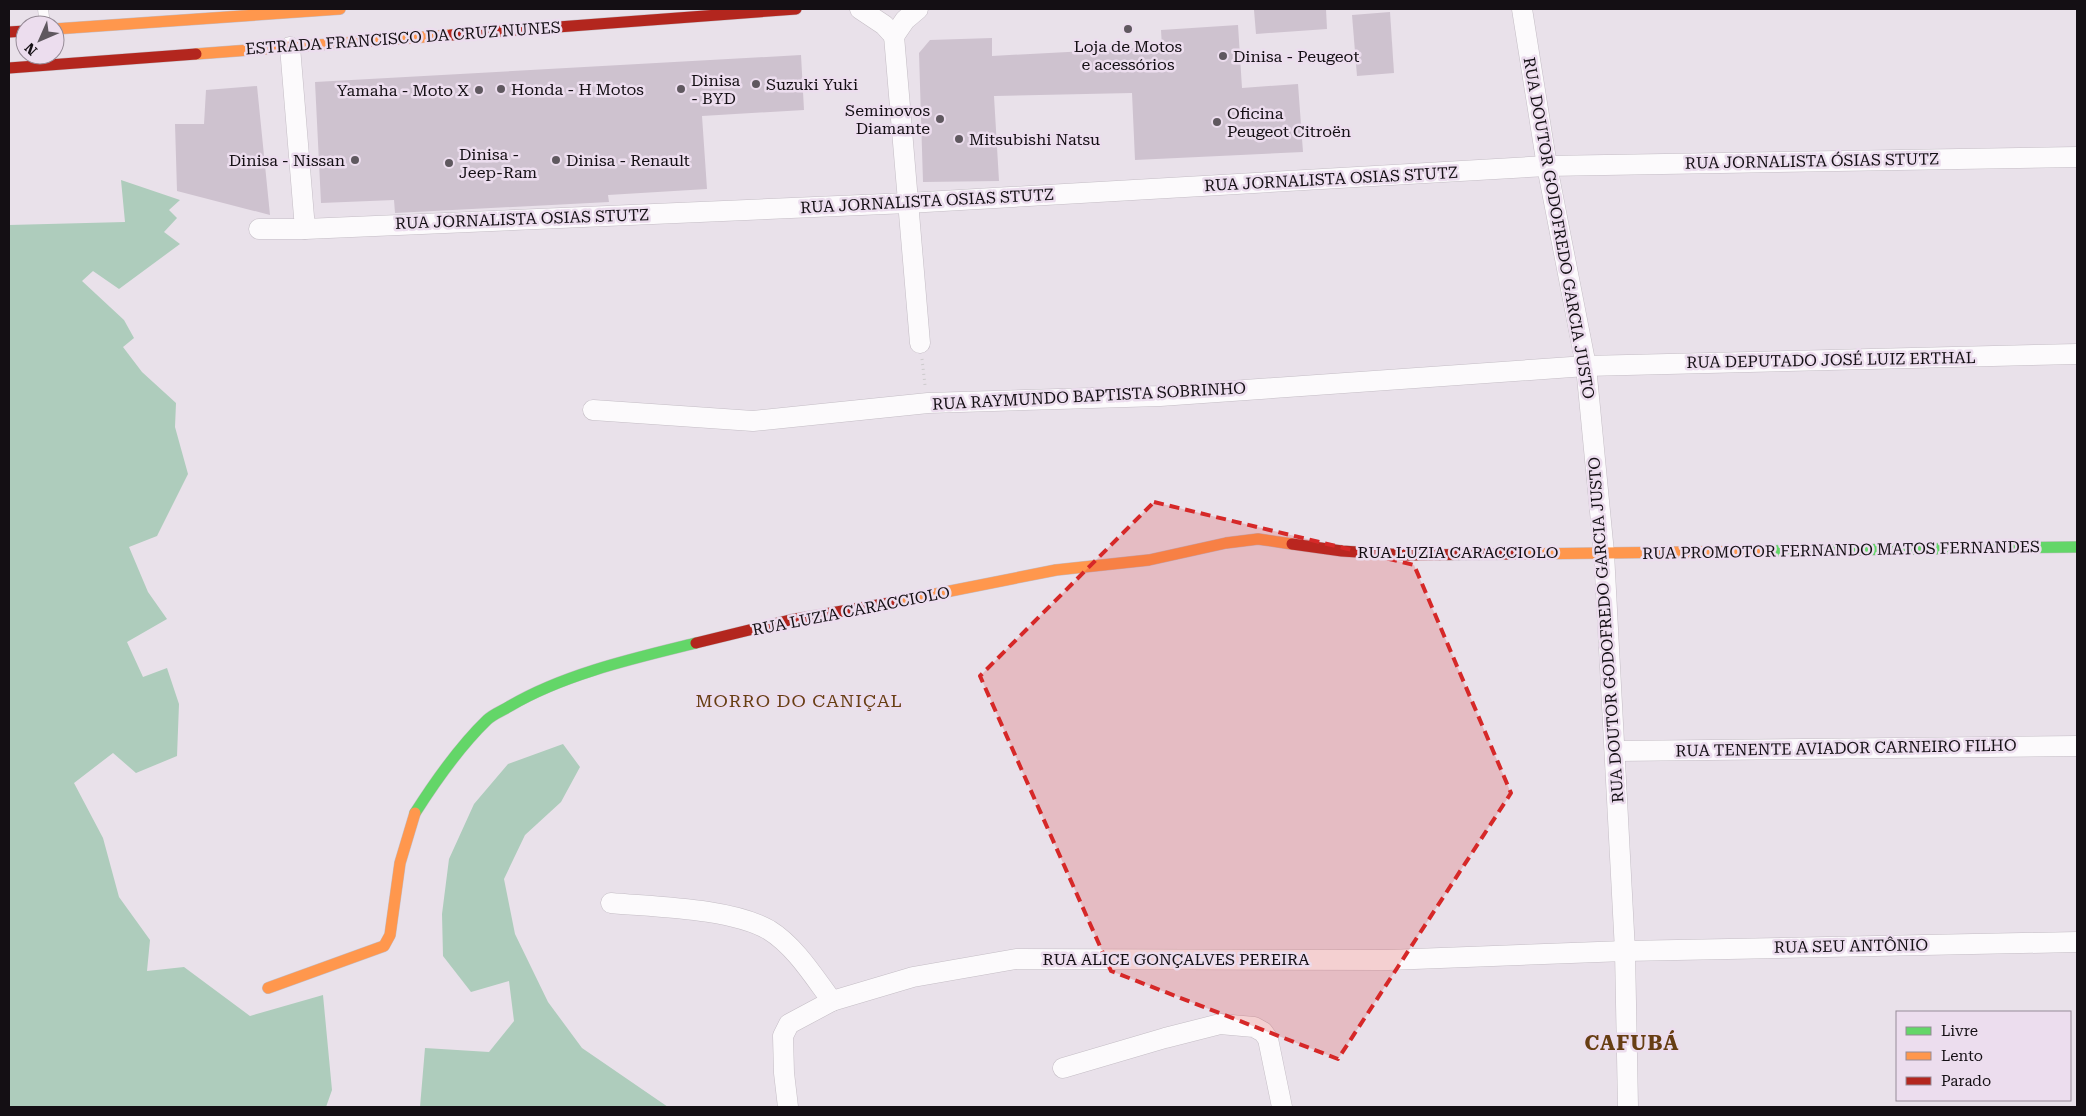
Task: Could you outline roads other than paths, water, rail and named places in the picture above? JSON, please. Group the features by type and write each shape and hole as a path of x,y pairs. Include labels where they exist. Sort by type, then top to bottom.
{"street":[{"name":"ESTRADA FRANCISCO DA CRUZ NUNES","path":"65,27 94,22 175,14 340,9"},
{"name":"ESTRADA FRANCISCO DA CRUZ NUNES","path":"9,68 796,9"},
{"path":"860,9 884,25 894,36 920,343"},
{"path":"894,36 905,20 918,9"},
{"name":"RUA DOUTOR GODOFREDO GARCIA JUSTO","path":"1522,9 1547,166 1586,366 1604,553 1616,751 1625,951 1628,1107"},
{"path":"290,46 305,229"},
{"name":"RUA JORNALISTA ÓSIAS STUTZ","path":"1547,166 2077,157"},
{"name":"RUA JORNALISTA OSIAS STUTZ","path":"259,228 305,229 908,203 1547,166"},
{"name":"RUA DEPUTADO JOSÉ LUIZ ERTHAL","path":"1586,366 2077,354"},
{"name":"RUA RAYMUNDO BAPTISTA SOBRINHO","path":"593,410 753,421 928,403 1160,396 1586,366"},
{"name":"RUA LUZIA CARACCIOLO","path":"268,988 384,946 390,935 400,863 415,814 441,773 488,719 525,697 572,678 655,653 790,620 942,594 1056,570 1149,560 1226,543 1258,539 1371,553 1604,553"},
{"name":"RUA PROMOTOR FERNANDO MATOS FERNANDES","path":"1604,553 2077,547"},
{"name":"RUA TENENTE AVIADOR CARNEIRO FILHO","path":"1616,751 2077,746"},
{"path":"611,903 688,909 746,920 770,930 794,952 832,1001"},
{"name":"RUA SEU ANTÔNIO","path":"1625,951 2077,942"},
{"name":"RUA ALICE GONÇALVES PEREIRA","path":"788,1107 784,1073 783,1036 788,1024 832,1001 913,976 1016,959 1388,960 1625,951"},
{"path":"1063,1068 1220,1024 1254,1027 1263,1032 1268,1039 1282,1107"}],"place":[{"name":"Loja de Motos e acessórios","path":"1128,29"},
{"name":"Dinisa - Peugeot","path":"1223,56"},
{"name":"Suzuki Yuki","path":"756,84"},
{"name":"Honda - H Motos","path":"501,89"},
{"name":"Dinisa - BYD","path":"681,89"},
{"name":"Yamaha - Moto X","path":"479,90"},
{"name":"Seminovos Diamante","path":"940,119"},
{"name":"Oficina Peugeot Citroën","path":"1217,122"},
{"name":"Mitsubishi Natsu","path":"959,139"},
{"name":"Dinisa - Nissan","path":"355,160"},
{"name":"Dinisa - Renault","path":"556,160"},
{"name":"Dinisa - Jeep-Ram","path":"449,163"}],"district":[{"name":"MORRO DO CANIÇAL","path":"799,700"},
{"name":"CAFUBÁ","path":"1632,1043"}]}
